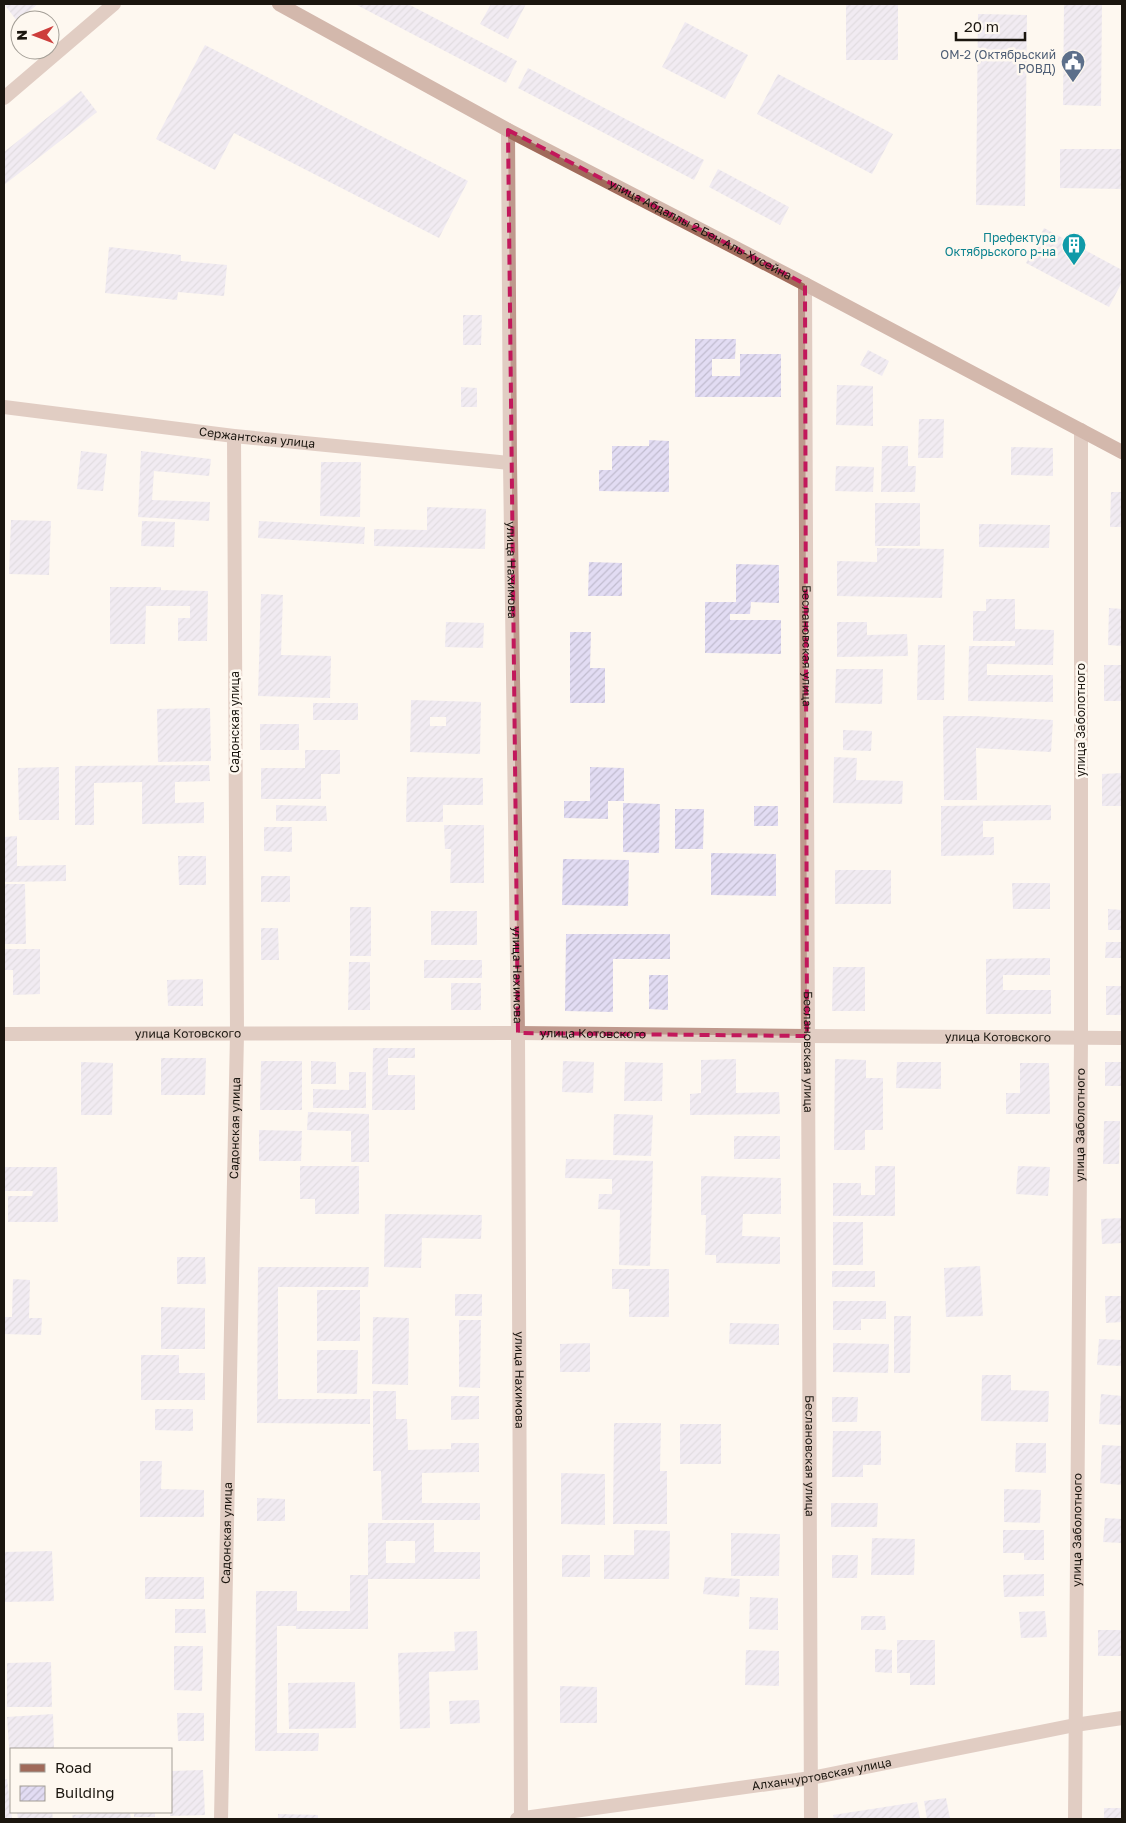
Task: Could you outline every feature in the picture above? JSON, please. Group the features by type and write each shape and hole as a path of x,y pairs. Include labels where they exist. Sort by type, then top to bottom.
{"main road":[{"name":"улица Абдаллы 2 Бен Аль-Хусейна","path":"279,4 508,130 806,284 1122,452"}],"street":[{"path":"4,98 114,4"},
{"name":"улица Нахимова","path":"508,130 510,463 518,1033 520,1819"},
{"name":"Беслановская улица","path":"806,284 810,1819"},
{"name":"Сержантская улица","path":"4,406 234,436 510,463"},
{"name":"улица Заболотного","path":"1075,1819 1074,1725 1081,1037 1081,430"},
{"name":"Садонская улица","path":"221,1819 237,1034 234,436"},
{"name":"улица Котовского","path":"4,1034 518,1033 1122,1038"},
{"name":"Алханчуртовская улица","path":"520,1819 811,1778 1074,1725 1122,1718"}],"highlighted area":[{"path":"508,130 805,284 807,1036 518,1033"}],"building":[{"path":"4,4 38,4 31,10 10,10 10,12"},
{"path":"355,4 408,4 517,61 506,83"},
{"path":"491,4 526,4 508,39 480,24"},
{"path":"846,4 898,4 898,60 846,60"},
{"path":"1064,4 1102,4 1101,106 1063,105"},
{"path":"978,14 1027,15 1025,206 976,205"},
{"path":"685,22 748,55 725,99 662,67"},
{"path":"205,45 468,181 439,238 234,133 215,170 156,139"},
{"path":"528,68 704,160 694,180 518,88"},
{"path":"778,74 893,134 872,174 757,114"},
{"path":"81,91 97,112 4,185 4,152"},
{"path":"1060,149 1122,149 1122,189 1060,188"},
{"path":"718,169 789,207 780,225 709,187"},
{"name":"Префектура Октябрьского р-на","path":"1044,228 1122,270 1122,282 1109,307 1026,263"},
{"path":"109,247 181,255 181,261 227,265 224,296 178,292 177,300 105,293"},
{"path":"463,315 482,315 481,345 463,345"},
{"path":"695,339 736,339 735,359 712,359 712,376 740,376 740,354 781,354 781,397 695,397"},
{"path":"868,350 889,361 882,376 860,365"},
{"path":"837,385 873,386 873,426 836,425"},
{"path":"461,387 477,388 477,407 461,407"},
{"path":"919,419 944,419 943,458 918,458"},
{"path":"649,440 669,441 669,492 599,491 599,470 612,470 612,446 649,446"},
{"path":"882,446 908,446 908,466 916,466 915,492 881,492"},
{"path":"1011,447 1053,448 1053,476 1011,475"},
{"path":"81,451 107,454 103,491 77,489"},
{"path":"141,451 211,459 209,476 154,471 152,500 210,502 209,521 138,517"},
{"path":"321,462 361,462 360,517 320,516"},
{"path":"836,466 874,467 873,492 835,491"},
{"path":"1111,492 1122,492 1122,527 1110,527"},
{"path":"875,503 920,503 920,546 875,546"},
{"path":"427,507 486,509 485,549 374,546 374,529 427,530"},
{"path":"11,520 51,521 49,575 9,574"},
{"path":"142,521 175,522 174,547 141,546"},
{"path":"259,521 365,527 364,544 258,538"},
{"path":"979,524 1050,525 1049,548 979,547"},
{"path":"877,548 944,549 942,598 837,596 837,561 877,562"},
{"path":"589,562 622,563 622,596 588,596"},
{"path":"736,564 779,565 779,603 751,602 750,614 730,614 730,620 781,620 781,654 705,653 705,602 736,602"},
{"path":"110,587 161,587 161,590 208,591 207,641 178,641 178,618 190,618 190,606 146,606 145,644 110,644"},
{"path":"261,594 283,595 281,655 331,656 330,698 258,696"},
{"path":"986,599 1015,599 1015,629 1054,630 1053,665 987,664 987,675 1053,675 1053,702 968,701 969,646 1015,646 1015,641 973,641 973,611 986,611"},
{"path":"1109,608 1122,609 1122,646 1108,645"},
{"path":"446,622 484,623 483,648 445,647"},
{"path":"837,622 867,622 867,635 907,634 908,656 837,657"},
{"path":"570,632 591,632 590,668 605,668 605,703 570,703"},
{"path":"918,645 945,645 944,700 917,700"},
{"path":"1104,665 1122,665 1122,701 1104,701"},
{"path":"836,669 883,669 882,704 835,703"},
{"path":"411,700 481,702 480,754 410,752","holes":["430,717 446,717 446,726 430,726"]},
{"path":"313,703 358,703 358,720 313,720"},
{"path":"210,708 211,761 158,762 157,709"},
{"path":"943,716 1053,720 1051,752 976,748 977,800 944,800"},
{"path":"260,724 299,724 299,750 260,750"},
{"path":"843,730 872,731 871,751 843,750"},
{"path":"305,750 340,750 340,774 321,774 321,799 261,799 261,768 305,768"},
{"path":"834,757 857,758 856,780 903,781 902,804 833,803"},
{"path":"209,765 210,781 175,782 175,803 204,802 204,823 142,824 142,782 94,783 94,825 75,825 75,766"},
{"path":"59,767 59,820 19,820 18,768"},
{"path":"590,767 624,768 624,801 608,801 608,819 564,818 564,801 590,801"},
{"path":"1122,773 1122,806 1102,806 1102,774"},
{"path":"407,777 483,778 483,805 443,805 443,822 406,822"},
{"path":"623,803 660,804 659,853 623,852"},
{"path":"276,805 326,806 327,821 276,821"},
{"path":"1051,805 1051,820 983,821 983,837 994,837 994,855 941,856 941,806"},
{"path":"754,806 778,806 778,826 754,826"},
{"path":"675,809 704,809 703,849 675,849"},
{"path":"444,825 484,825 484,883 450,883 451,849 445,849"},
{"path":"264,827 292,827 292,852 264,851"},
{"path":"17,836 17,866 66,865 66,881 4,882 4,837"},
{"path":"711,853 776,854 776,896 711,895"},
{"path":"178,856 206,856 206,885 179,885"},
{"path":"563,859 629,860 628,906 562,905"},
{"path":"835,870 891,870 891,904 835,904"},
{"path":"261,876 290,876 290,902 261,902"},
{"path":"1012,883 1050,883 1050,909 1013,909"},
{"path":"4,884 25,884 26,944 4,944"},
{"path":"350,907 371,907 371,956 350,956"},
{"path":"1108,909 1122,910 1122,930 1108,930"},
{"path":"431,911 477,911 477,945 431,945"},
{"path":"261,928 278,928 279,960 261,960"},
{"path":"566,934 670,934 670,959 613,959 613,1012 565,1011"},
{"path":"1106,942 1122,942 1122,958 1105,958"},
{"path":"4,949 40,949 40,994 13,995 13,970 4,970"},
{"path":"1050,958 1050,975 1003,975 1003,990 1051,990 1051,1014 986,1014 986,959"},
{"path":"424,960 482,960 482,978 424,978"},
{"path":"349,962 370,962 370,1010 348,1010"},
{"path":"833,967 865,967 865,1011 832,1011"},
{"path":"649,975 668,975 668,1010 649,1009"},
{"path":"203,979 203,1006 168,1006 167,980"},
{"path":"451,983 481,983 481,1010 451,1010"},
{"path":"1106,986 1122,986 1122,1015 1106,1015"},
{"path":"373,1048 415,1048 415,1058 388,1058 388,1075 415,1075 415,1110 372,1110"},
{"path":"161,1058 206,1058 205,1095 161,1095"},
{"path":"736,1059 736,1093 779,1092 780,1114 690,1115 690,1094 701,1093 701,1060"},
{"path":"835,1059 866,1060 866,1078 883,1078 883,1130 865,1130 865,1150 834,1150"},
{"path":"261,1061 302,1061 302,1110 260,1110"},
{"path":"311,1061 336,1062 336,1084 311,1084"},
{"path":"563,1061 594,1062 593,1093 562,1092"},
{"path":"81,1062 113,1063 112,1115 81,1115"},
{"path":"625,1062 663,1063 662,1101 624,1101"},
{"path":"897,1062 941,1062 941,1089 896,1088"},
{"path":"1105,1062 1122,1062 1122,1086 1105,1086"},
{"path":"1020,1063 1049,1063 1050,1114 1006,1114 1006,1093 1020,1093"},
{"path":"349,1072 366,1072 366,1108 313,1108 313,1089 349,1090"},
{"path":"308,1112 369,1114 369,1162 351,1162 351,1131 307,1130"},
{"path":"614,1114 653,1115 651,1156 613,1155"},
{"path":"1104,1121 1120,1121 1119,1164 1103,1164"},
{"path":"259,1130 302,1131 301,1161 259,1161"},
{"path":"734,1136 780,1136 780,1159 734,1159"},
{"path":"566,1159 653,1161 650,1266 619,1265 620,1210 598,1209 599,1194 612,1194 612,1179 565,1178"},
{"path":"300,1166 359,1166 359,1214 315,1214 315,1199 300,1199"},
{"path":"875,1166 895,1166 895,1216 833,1216 833,1183 861,1183 861,1195 875,1195"},
{"path":"1018,1166 1050,1167 1048,1196 1016,1194"},
{"path":"4,1167 57,1167 58,1222 8,1222 8,1196 32,1196 33,1191 4,1191"},
{"path":"701,1176 781,1178 781,1214 743,1214 742,1236 780,1237 780,1264 716,1263 716,1255 705,1255 706,1215 701,1215"},
{"path":"385,1214 482,1215 481,1239 422,1238 421,1268 384,1267"},
{"path":"1122,1218 1122,1243 1102,1244 1101,1219"},
{"path":"833,1222 863,1222 863,1265 833,1265"},
{"path":"177,1257 205,1257 206,1284 177,1284"},
{"path":"980,1266 983,1316 946,1317 944,1268"},
{"path":"258,1267 369,1267 368,1287 278,1287 278,1399 370,1399 370,1424 257,1423"},
{"path":"612,1269 669,1269 669,1317 629,1317 629,1289 612,1289"},
{"path":"832,1271 875,1271 875,1287 832,1287"},
{"path":"13,1279 30,1280 29,1318 42,1318 41,1335 4,1334 4,1317 12,1317"},
{"path":"317,1290 360,1290 360,1341 317,1341"},
{"path":"455,1294 482,1294 482,1316 455,1316"},
{"path":"1105,1296 1122,1296 1122,1322 1106,1323"},
{"path":"833,1301 886,1301 886,1319 861,1319 861,1330 833,1330"},
{"path":"161,1307 205,1308 205,1349 161,1349"},
{"path":"894,1316 911,1316 910,1373 894,1373"},
{"path":"373,1317 409,1318 408,1385 372,1384"},
{"path":"459,1320 481,1320 480,1388 459,1387"},
{"path":"730,1323 779,1324 779,1345 729,1344"},
{"path":"1099,1339 1122,1340 1122,1366 1097,1365"},
{"path":"590,1343 590,1372 560,1372 560,1344"},
{"path":"833,1343 889,1344 888,1373 833,1372"},
{"path":"317,1350 358,1350 357,1394 317,1393"},
{"path":"141,1355 179,1355 179,1373 205,1373 205,1400 141,1400"},
{"path":"982,1375 1011,1375 1011,1390 1049,1391 1048,1422 981,1421"},
{"path":"373,1391 396,1391 396,1419 407,1419 408,1450 451,1449 451,1443 479,1443 479,1472 422,1473 422,1503 480,1503 480,1520 382,1520 381,1471 373,1471"},
{"path":"1101,1394 1122,1396 1122,1425 1099,1424"},
{"path":"451,1396 479,1396 479,1419 451,1420"},
{"path":"832,1397 858,1397 857,1422 832,1422"},
{"path":"155,1409 193,1409 193,1431 155,1430"},
{"path":"614,1423 661,1423 660,1471 667,1471 667,1524 613,1524"},
{"path":"680,1424 721,1424 721,1464 680,1464"},
{"path":"833,1431 881,1431 881,1465 863,1465 863,1477 832,1477"},
{"path":"1016,1443 1046,1443 1046,1473 1015,1472"},
{"path":"1102,1445 1122,1446 1122,1485 1100,1483"},
{"path":"140,1461 162,1461 161,1489 204,1490 204,1517 140,1517"},
{"path":"561,1473 605,1474 605,1525 561,1524"},
{"path":"1004,1489 1041,1490 1040,1523 1004,1522"},
{"path":"257,1498 285,1499 285,1521 257,1521"},
{"path":"831,1503 878,1503 877,1527 831,1527"},
{"path":"1105,1518 1122,1519 1122,1543 1103,1542"},
{"path":"368,1523 434,1523 434,1552 480,1552 480,1579 368,1579 368,1629 296,1629 296,1626 277,1626 277,1733 319,1733 318,1751 255,1751 256,1591 297,1591 297,1611 350,1611 350,1575 368,1575","holes":["386,1541 415,1541 415,1563 386,1563"]},
{"path":"634,1530 670,1531 669,1579 604,1579 604,1555 634,1555"},
{"path":"1003,1530 1044,1530 1044,1560 1024,1560 1024,1553 1003,1553"},
{"path":"731,1533 780,1534 779,1576 731,1576"},
{"path":"872,1538 915,1539 914,1575 871,1575"},
{"path":"52,1551 54,1601 4,1602 4,1552"},
{"path":"562,1555 590,1555 590,1577 562,1577"},
{"path":"832,1555 858,1555 857,1578 832,1578"},
{"path":"1044,1574 1044,1596 1004,1597 1003,1575"},
{"path":"145,1577 204,1577 204,1599 145,1599"},
{"path":"705,1577 740,1579 739,1597 703,1594"},
{"path":"750,1597 778,1598 778,1630 749,1629"},
{"path":"175,1609 205,1609 206,1633 175,1633"},
{"path":"1045,1611 1047,1637 1021,1638 1019,1612"},
{"path":"861,1616 885,1616 886,1630 861,1630"},
{"path":"1098,1630 1122,1630 1122,1656 1098,1656"},
{"path":"477,1631 478,1670 429,1672 430,1728 400,1729 398,1653 455,1651 454,1632"},
{"path":"897,1640 935,1640 935,1685 910,1685 910,1673 897,1673"},
{"path":"174,1646 203,1646 202,1691 174,1690"},
{"path":"875,1649 892,1650 892,1673 875,1672"},
{"path":"746,1650 779,1651 779,1686 745,1685"},
{"path":"51,1662 52,1707 7,1707 7,1663"},
{"path":"355,1682 356,1728 289,1729 288,1683"},
{"path":"560,1686 597,1687 597,1723 560,1723"},
{"path":"479,1700 480,1723 450,1724 449,1701"},
{"path":"177,1713 204,1713 204,1741 178,1741"},
{"path":"53,1714 54,1748 10,1748 10,1761 7,1717"},
{"path":"203,1770 205,1815 170,1816 170,1813 172,1813 172,1771"},
{"path":"7,1779 12,1819 4,1819 4,1780"},
{"path":"946,1798 950,1819 927,1819 924,1801"},
{"path":"917,1802 920,1819 834,1819 833,1815"},
{"path":"1104,1808 1122,1808 1122,1819 1104,1819"},
{"path":"17,1813 52,1813 53,1819 18,1819"},
{"path":"130,1813 131,1819 73,1819 72,1815"},
{"path":"134,1813 155,1813 155,1817 134,1817"},
{"path":"278,1814 318,1815 318,1819 278,1819"}],"place":[{"name":"ОМ-2 (Октябрьский РОВД)","path":"1073,83"},
{"name":"Префектура Октябрьского р-на","path":"1074,266"}]}
